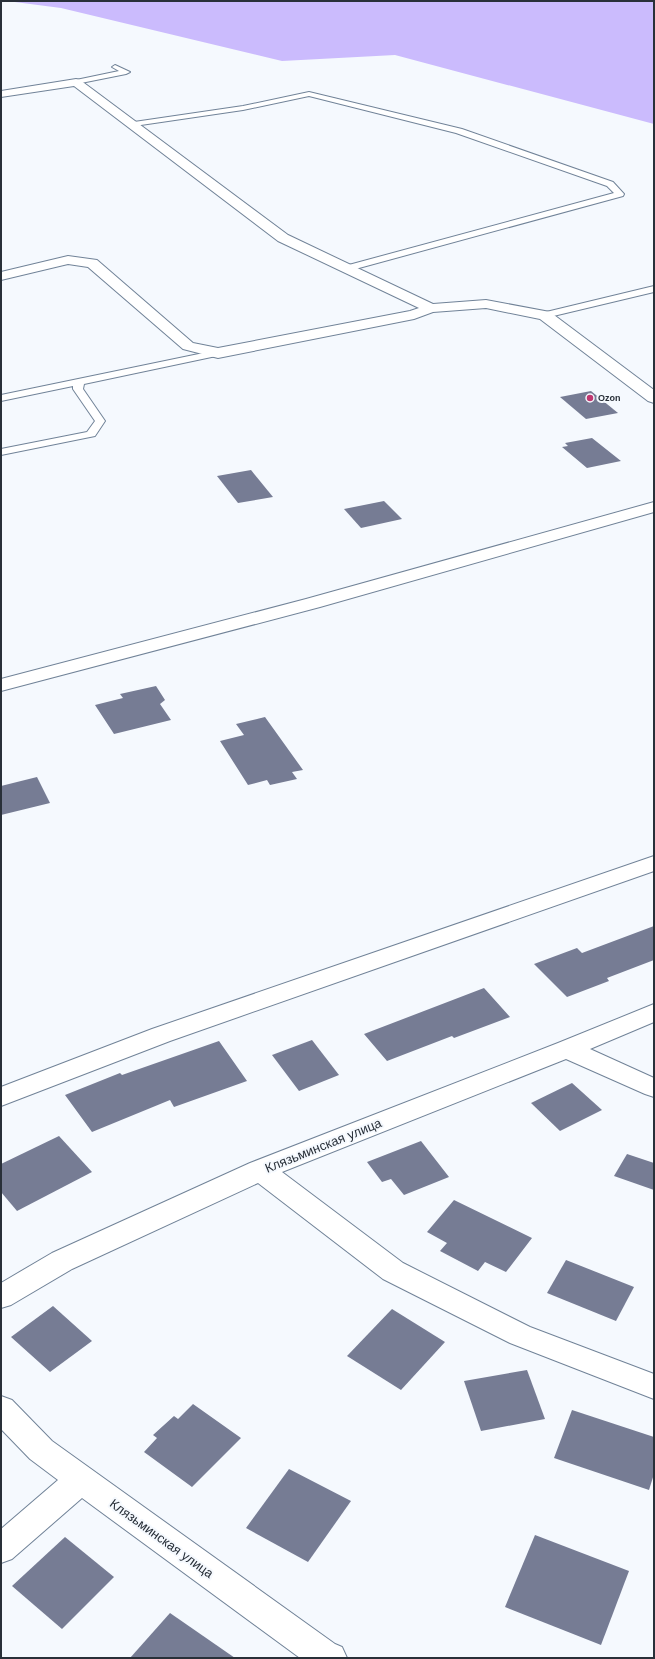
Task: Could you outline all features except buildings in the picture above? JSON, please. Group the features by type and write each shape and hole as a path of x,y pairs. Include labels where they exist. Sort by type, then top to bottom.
{"street":[{"path":"1,94 76,82 134,124 284,238 431,308"},
{"path":"1,276 42,264 68,260 92,262 188,346 218,353 414,314 431,308 486,304 545,314 654,398"},
{"path":"1,685 313,602 654,507"},
{"path":"1,1097 161,1035 654,863"},
{"name":"Клязьминская улица","path":"1,1297 62,1261 260,1170 567,1049 654,1012"},
{"path":"567,1049 654,1088"},
{"path":"260,1170 393,1271 520,1336 654,1387"},
{"name":"Клязьминская улица","path":"1,1409 41,1450 325,1657"},
{"path":"1,1549 82,1479"}],"lane":[{"path":"76,82 126,72 115,67"},
{"path":"134,124 243,108 309,94 459,131 610,184 620,194 348,268"},
{"path":"545,314 654,289"},
{"path":"1,398 218,353"},
{"path":"1,452 91,434 100,421 78,388 78,382"}],"shaded area":[{"path":"7,1 654,1 654,124 395,55 282,61 61,8"}],"place":[{"name":"Ozon","path":"590,398"}]}
